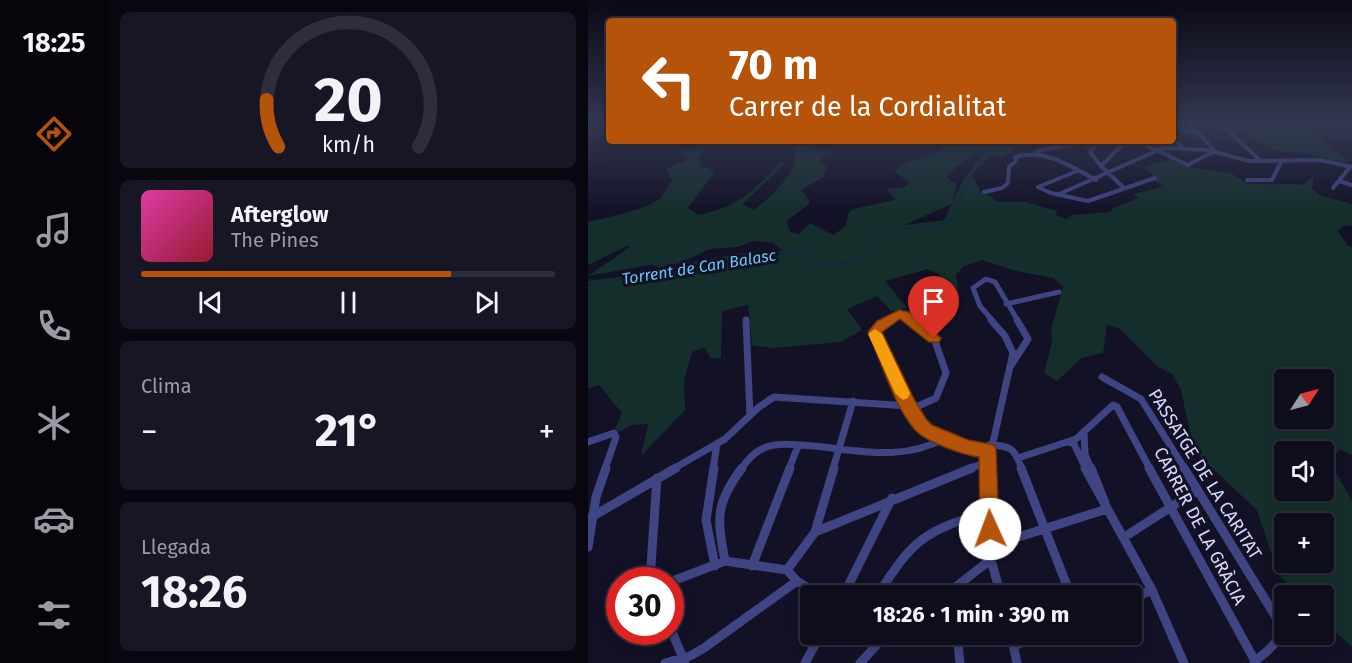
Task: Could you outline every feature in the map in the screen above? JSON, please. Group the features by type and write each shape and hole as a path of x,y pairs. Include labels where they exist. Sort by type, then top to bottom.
{"street":[{"path":"984,192 1002,188 1008,183 1009,167 1021,153"},
{"path":"1091,153 1107,174 1124,188"},
{"path":"1101,167 1111,153"},
{"path":"1058,195 1096,180 1148,153"},
{"path":"1160,153 1186,165 1212,153"},
{"path":"1218,153 1249,161 1320,160 1351,167 1333,188"},
{"path":"1252,153 1261,161"},
{"path":"1017,156 1042,154 1096,180"},
{"path":"1247,180 1272,180 1281,162"},
{"path":"1077,171 1038,187 1058,195 1088,201 1155,178"},
{"path":"1339,181 1352,185"},
{"path":"998,585 990,551 987,462 988,447 1013,353 1009,341 979,306 974,295 973,288 981,280 991,279 995,282 1028,339 1010,367"},
{"path":"1006,304 1059,292"},
{"path":"591,518 717,444 774,397 853,401 910,407 939,395 946,379 946,367 934,338 899,314 876,328 875,335 910,407 927,430 968,448 1011,448 1018,459 1067,585"},
{"path":"746,319 750,416"},
{"name":"PASSATGE DE LA CARITAT","path":"1102,377 1141,399 1279,622 1281,632 1275,644 1254,662"},
{"path":"787,570 815,532 853,401"},
{"name":"CARRER DE LA GRÀCIA","path":"1084,432 1113,405 1122,414 1169,507 1254,662"},
{"path":"1018,459 1068,442 1084,432 1085,454 1107,509"},
{"path":"588,442 614,433 616,437 601,475 591,518 588,547"},
{"path":"725,561 716,513 724,492 760,450 781,445 907,453 922,450 945,438"},
{"path":"1068,442 1074,444 1152,591 1184,663"},
{"path":"715,566 706,520 717,444"},
{"path":"752,566 798,446"},
{"path":"815,532 893,498 987,462"},
{"path":"651,567 657,478"},
{"path":"1129,534 1196,491"},
{"path":"849,585 893,498"},
{"path":"961,585 985,564 990,551 1107,509"},
{"path":"883,585 907,550 918,541 951,523 989,511"},
{"path":"684,577 725,561 787,570 804,585"},
{"path":"666,663 684,660 704,648 797,580"},
{"path":"1142,595 1152,591"},
{"path":"678,645 684,660"},
{"path":"805,663 816,645"},
{"path":"860,663 874,645"},
{"path":"958,645 960,663"},
{"path":"1014,646 1017,663"}],"green space":[{"path":"681,153 702,153 699,156 701,167 709,168 714,173 688,208 698,215 712,212 735,202 753,189 781,162 784,164 743,204 753,210 776,190 792,170 795,153 830,153 820,161 827,168 823,173 825,176 801,190 809,200 809,204 787,221 790,232 799,234 810,223 833,235 845,227 849,212 853,209 895,200 887,189 905,187 909,183 895,171 907,162 935,153 976,153 946,177 957,184 952,202 963,180 985,153 1009,153 1003,157 990,155 972,175 981,192 997,202 1025,202 1057,211 1056,215 1066,219 1072,215 1111,212 1112,209 1138,198 1134,194 1159,188 1162,184 1154,181 1157,178 1143,167 1170,159 1190,167 1228,173 1252,183 1303,185 1314,176 1312,188 1319,195 1352,204 1352,225 1344,226 1338,231 1348,246 1352,247 1352,455 1340,449 1334,457 1334,441 1274,441 1274,501 1334,501 1334,469 1352,501 1352,647 1334,630 1334,585 1288,585 1278,573 1334,573 1334,513 1274,513 1274,561 1257,510 1194,451 1181,390 1172,374 1157,366 1120,329 1107,324 1103,353 1081,358 1057,381 1044,373 1052,342 1051,329 1063,287 1053,278 1016,271 982,260 964,266 956,275 959,296 956,309 938,322 930,312 925,294 944,288 939,274 928,269 885,281 907,308 891,311 877,296 847,309 862,330 840,342 773,348 752,345 748,305 722,311 721,358 710,358 705,347 692,352 684,380 685,410 641,456 648,424 632,425 619,432 615,429 622,413 599,385 588,389 588,281 655,272 693,262 749,252 783,251 773,243 753,241 738,247 710,249 680,263 661,267 650,265 588,276 630,247 627,246 588,265 588,222 627,212 656,201 673,181 665,169 690,159","holes":["951,204 944,220 904,225"]},
{"path":"1302,153 1339,153 1350,162 1344,163"}],"waterway":[{"name":"Torrent de Can Balasc","path":"588,285 757,256 800,253 821,264 845,263 866,254 878,234 884,230 935,226 951,220 976,163 992,153"}],"slow traffic":[{"path":"875,334 903,393"}],"route":[{"path":"934,338 899,314 881,324 875,332 909,406 920,424 927,430 968,448 988,450 990,529"}]}
